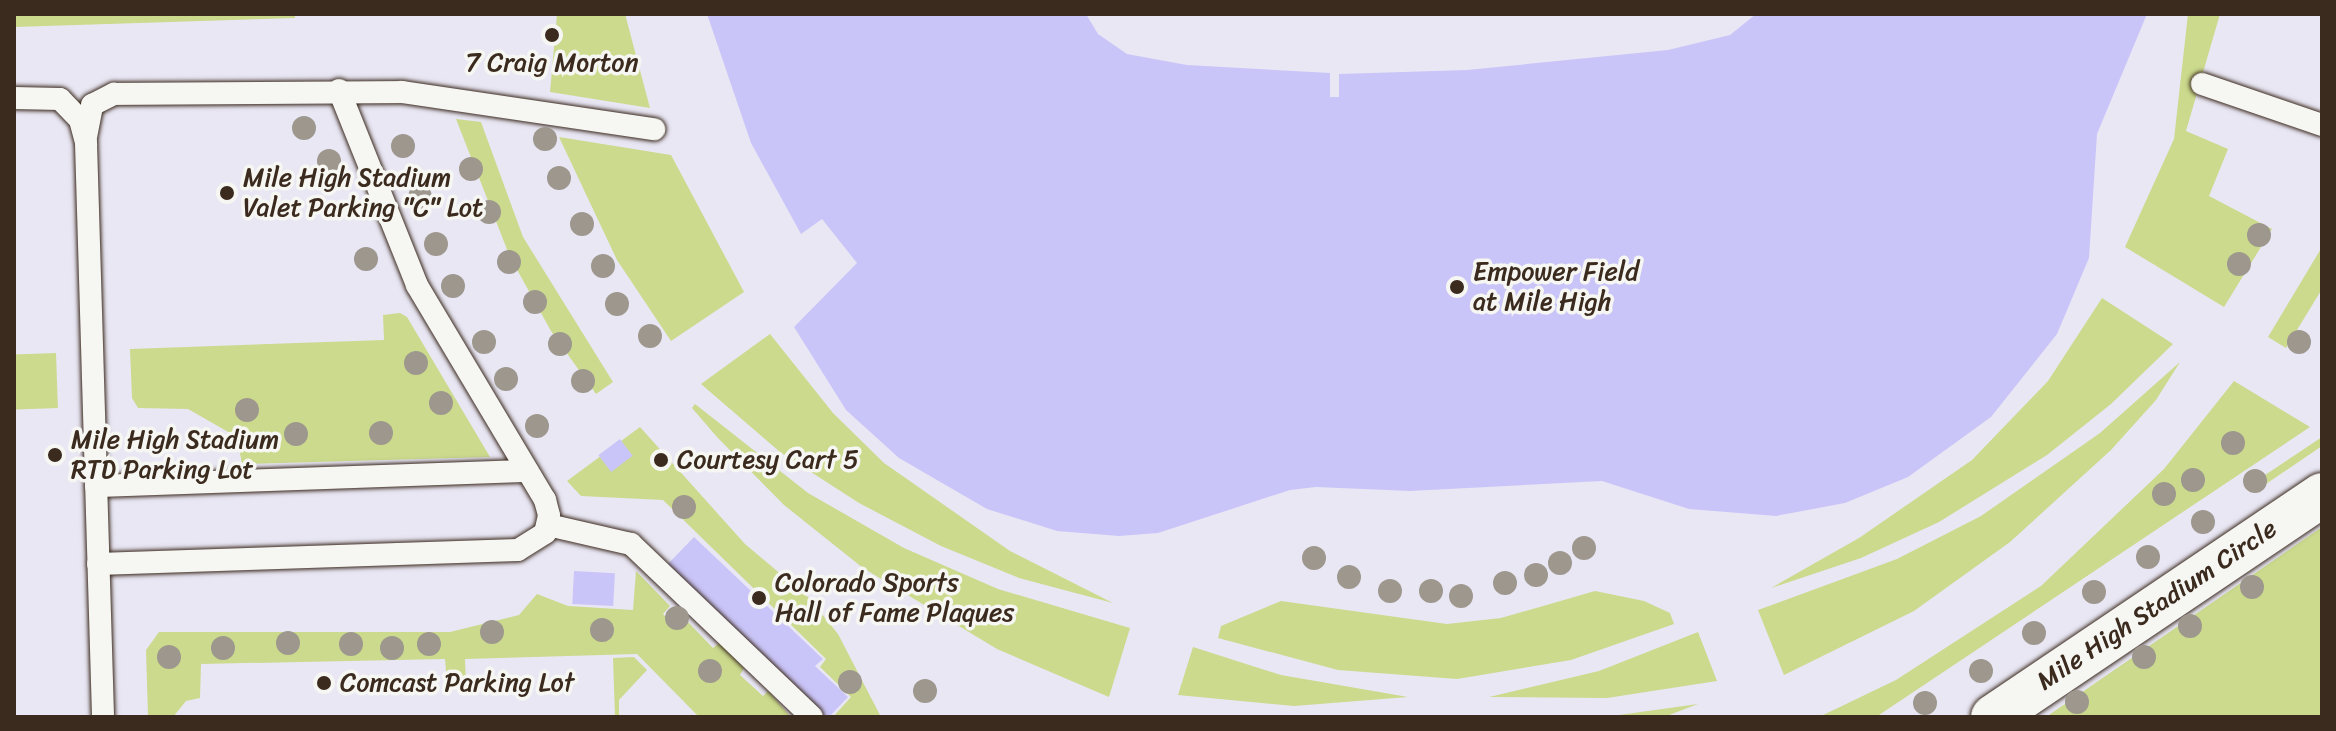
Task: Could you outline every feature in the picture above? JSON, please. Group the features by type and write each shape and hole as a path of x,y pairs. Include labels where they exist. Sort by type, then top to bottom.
{"street":[{"name":"Mile High Stadium Circle","path":"1993,717 2322,495"}],"lane":[{"path":"2202,84 2322,125"},
{"path":"98,564 518,550 540,540 548,525 545,500 417,285 339,90"},
{"path":"103,717 86,143 92,105 114,94 339,90 402,92 654,129"},
{"path":"14,98 60,99 80,120 86,143"},
{"path":"96,486 527,471"},
{"path":"548,525 631,544 812,717"}],"green space":[{"path":"14,14 295,14 295,18 14,27"},
{"path":"557,14 625,14 650,108 550,92"},
{"path":"2188,14 2220,14 2186,131 2228,149 2209,196 2272,229 2224,307 2125,247 2174,139"},
{"path":"456,119 481,122 523,237 613,382 596,394 551,331 510,257"},
{"path":"559,137 671,155 744,292 671,341 617,260"},
{"path":"2322,247 2322,289 2286,348 2268,337"},
{"path":"2102,298 2173,344 2111,404 2047,455 1939,522 1861,558 1771,588 1859,538 1972,460 2048,381"},
{"path":"400,313 407,317 490,457 242,464 237,437 188,409 138,408 132,398 130,349 384,340 383,315"},
{"path":"770,334 833,413 884,463 1010,551 1113,603 1019,578 941,546 859,503 780,452 701,384"},
{"path":"56,353 58,408 16,409 14,354"},
{"path":"2180,362 2156,400 2111,450 2010,542 1914,611 1784,675 1758,610 1897,559 1981,516 2100,433"},
{"path":"2234,381 2310,427 1876,717 1819,717 1896,680 2041,586 2164,469"},
{"path":"695,404 808,493 904,548 998,589 1130,628 1109,697 997,649 863,568 784,505 717,437 692,408"},
{"path":"640,427 745,544 809,598 838,634 881,717 833,717 851,697 820,667 826,659 663,500 581,496 567,481"},
{"path":"2322,437 2322,446 2266,484 2262,477"},
{"path":"2322,527 2322,717 2046,717 2091,686"},
{"path":"636,571 670,606 663,614 677,628 687,621 713,648 719,643 744,668 740,675 763,696 768,691 791,717 699,717 637,654 465,659 466,684 456,686 447,683 445,659 201,664 200,698 186,701 173,717 148,717 146,650 159,632 450,632 519,615 537,594 568,606 633,610"},
{"path":"1595,591 1644,601 1670,613 1674,624 1571,660 1457,679 1338,670 1218,638 1221,626 1281,601 1447,624 1501,618"},
{"path":"1698,632 1717,681 1607,698 1489,697 1599,671"},
{"path":"1193,647 1281,675 1408,697 1294,706 1178,695"},
{"path":"634,657 647,670 619,700 619,717 615,717 613,658"},
{"path":"1698,704 1664,717 1591,717 1619,715"}],"building":[{"name":"Empower Field at Mile High","path":"707,14 1086,14 1098,34 1127,54 1187,65 1330,73 1330,97 1339,97 1339,74 1467,70 1668,50 1730,35 1756,14 2147,14 2097,134 2089,258 2057,334 1991,417 1908,477 1845,503 1776,516 1689,509 1602,481 1410,491 1316,487 1290,490 1158,533 1119,536 1057,531 987,509 899,458 846,410 794,327 857,263 822,219 801,234 751,143"},
{"path":"620,439 633,456 611,472 598,455"},
{"path":"694,537 823,659 815,666 848,697 829,717 821,717 664,568"},
{"path":"574,571 615,573 613,606 572,604"}],"place":[{"name":"7 Craig Morton","path":"552,35"},
{"name":"Mile High Stadium Valet Parking \"C\" Lot","path":"227,193"},
{"name":"Empower Field at Mile High","path":"1457,287"},
{"name":"Mile High Stadium RTD Parking Lot","path":"55,455"},
{"name":"Courtesy Cart 5","path":"661,460"},
{"name":"Colorado Sports Hall of Fame Plaques","path":"759,598"},
{"name":"Comcast Parking Lot","path":"324,683"}]}
